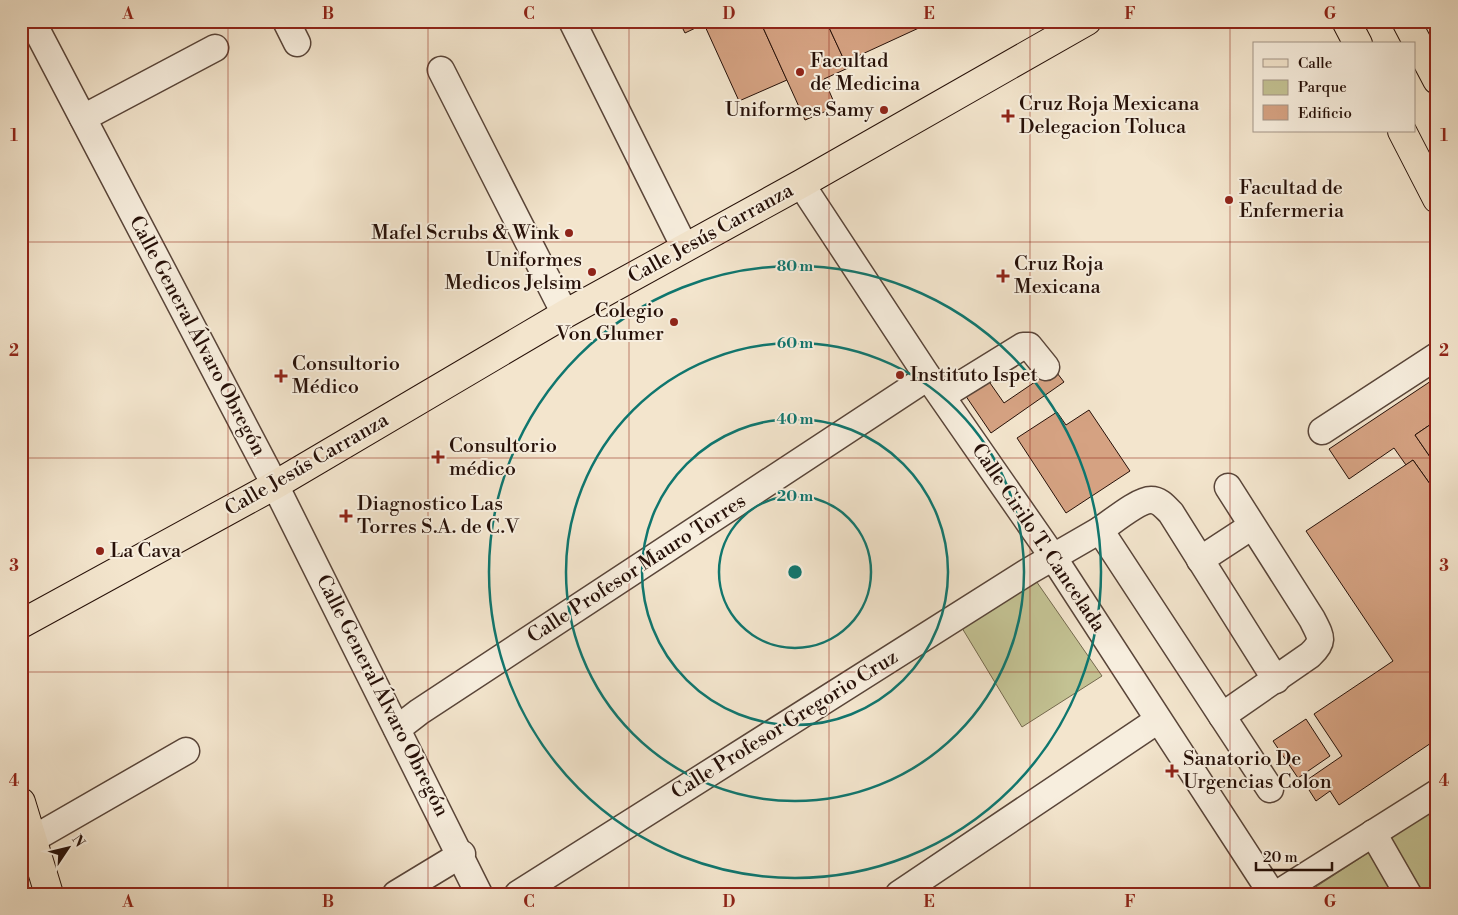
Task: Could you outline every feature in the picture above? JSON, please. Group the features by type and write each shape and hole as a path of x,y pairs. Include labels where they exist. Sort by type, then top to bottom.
{"main road":[{"name":"Calle Jesús Carranza","path":"21,624 275,485 565,314 801,184 1086,21"},
{"path":"1346,21 1357,42"},
{"path":"1406,21 1437,80"},
{"path":"1403,132 1437,199"},
{"path":"21,802 49,894"}],"street":[{"name":"Calle General Álvaro Obregón","path":"32,21 275,485 462,854 479,894"},
{"path":"572,21 685,248"},
{"path":"82,118 215,48"},
{"path":"441,70 565,314"},
{"name":"Calle Cirilo T. Cancelada","path":"801,184 935,387 1053,557 1272,894"},
{"name":"Calle Profesor Mauro Torres","path":"397,728 419,712 935,387 1023,346 1029,346 1046,368"},
{"path":"1322,431 1437,356"},
{"path":"1222,716 1310,656 1320,646 1321,638 1312,619 1228,487"},
{"name":"Calle Profesor Gregorio Cruz","path":"518,894 1140,504 1152,500 1162,504 1170,513 1200,560"},
{"path":"1252,526 1200,560 1276,680"},
{"path":"1100,530 1270,789"},
{"path":"899,894 1158,720"},
{"path":"33,839 186,751"},
{"path":"1277,894 1437,793"},
{"path":"1373,833 1408,894"},
{"path":"396,894 462,854"}],"green space":[{"path":"1034,578 1102,676 1022,727 962,628"},
{"path":"1437,808 1437,894 1305,894"}],"building":[{"path":"679,21 710,21 685,33"},
{"path":"710,21 760,21 787,80 739,101 704,24"},
{"path":"760,21 826,21 848,68 824,79 836,107 805,120"},
{"path":"826,21 934,21 845,62"},
{"path":"1054,369 1064,382 991,433 961,389 983,373 1004,403"},
{"path":"1437,377 1437,420 1415,435 1437,467 1437,480 1430,484 1413,460 1406,465 1394,448 1349,479 1329,449"},
{"path":"1089,410 1130,471 1066,513 1017,438 1057,412 1066,425"},
{"path":"1437,420 1437,467 1415,435"},
{"path":"1413,460 1430,484 1437,480 1437,739 1339,805 1330,791 1316,801 1304,782 1342,756 1314,714 1393,661 1306,531"},
{"path":"1306,719 1330,756 1298,778 1273,741"}],"place":[{"name":"Facultad de Medicina","path":"800,72"},
{"name":"Uniformes Samy","path":"884,110"},
{"name":"Cruz Roja Mexicana Delegacion Toluca","path":"1008,116"},
{"name":"Facultad de Enfermeria","path":"1229,200"},
{"name":"Mafel Scrubs & Wink","path":"569,233"},
{"name":"Uniformes Medicos Jelsim","path":"592,272"},
{"name":"Cruz Roja Mexicana","path":"1003,276"},
{"name":"Colegio Von Glumer","path":"674,322"},
{"name":"Instituto Ispet","path":"900,375"},
{"name":"Consultorio Médico","path":"281,376"},
{"name":"Consultorio médico","path":"438,457"},
{"name":"Diagnostico Las Torres S.A. de C.V","path":"346,516"},
{"name":"La Cava","path":"100,551"},
{"name":"Sanatorio De Urgencias Colon","path":"1172,771"}]}
